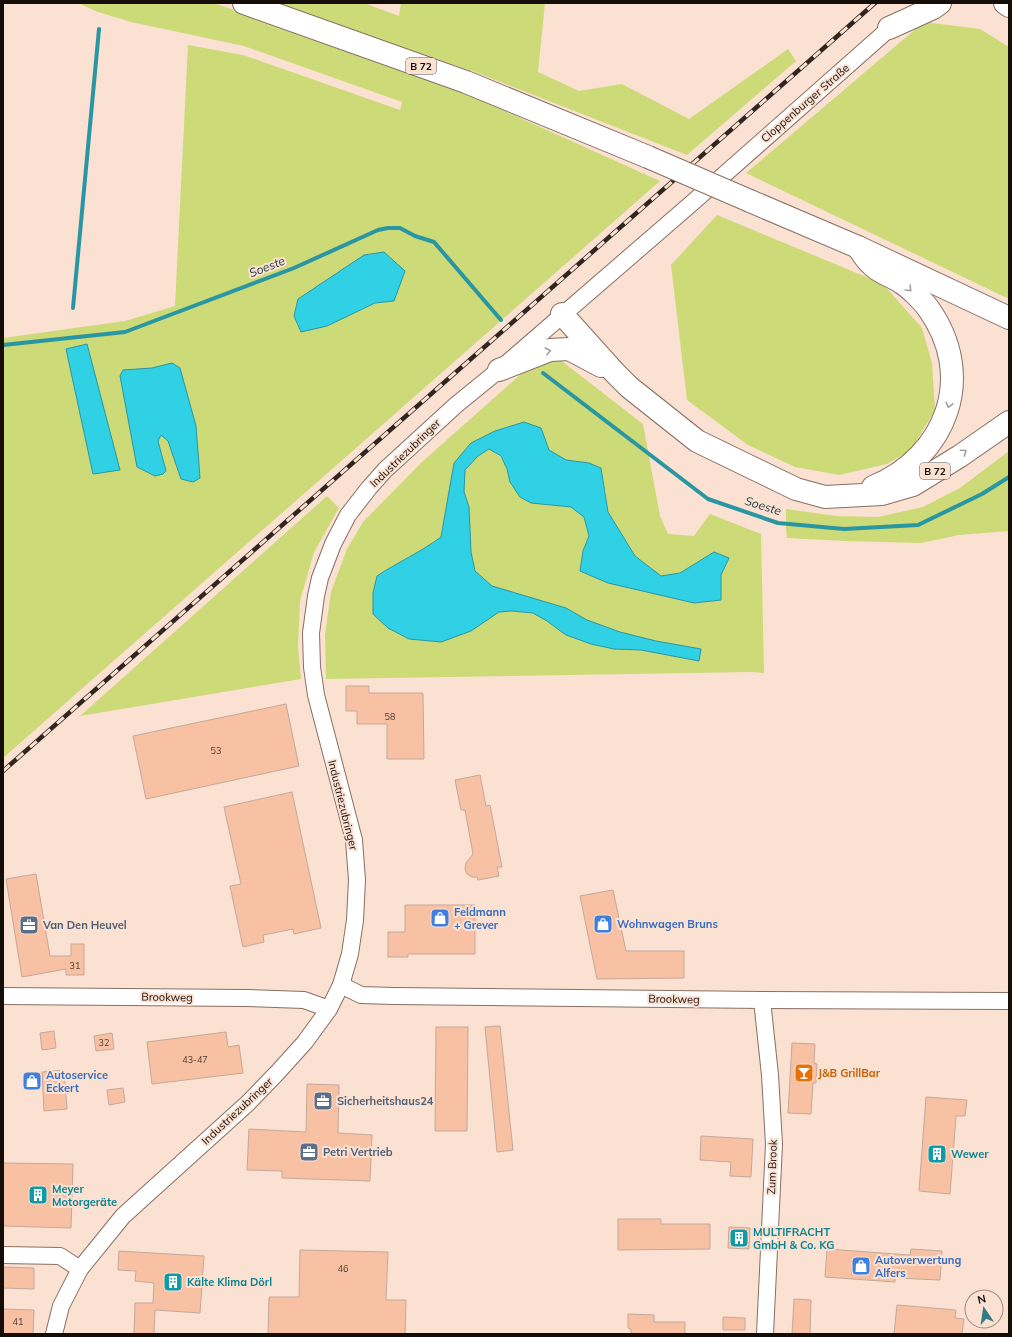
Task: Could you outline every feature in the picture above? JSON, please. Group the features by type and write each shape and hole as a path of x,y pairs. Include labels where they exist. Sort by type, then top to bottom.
{"highway":[{"name":"B 72","path":"244,3 466,82 648,157 858,247 1009,318"},
{"path":"889,28 933,8 940,3"},
{"path":"1005,3 1009,6"},
{"path":"562,314 629,387 697,441 796,490 826,497 852,495 895,476 920,456 937,435 948,410 953,386 951,362 943,333 928,307 903,283 871,265 858,247"},
{"name":"B 72","path":"987,307 1009,309"},
{"path":"499,370 550,350 569,349 615,373"},
{"name":"B 72","path":"852,495 882,494 913,485 960,456 1009,422"}],"street":[{"name":"Cloppenburger Straße","path":"562,314 692,203 918,3"},
{"name":"Industriezubringer","path":"54,1334 61,1306 80,1269 123,1216 248,1103 277,1073 305,1042 329,1009 341,985 350,954 355,920 357,880 354,840 334,770 313,681 311,652 311,633 320,578 326,560 340,529 358,501 385,470 456,405 499,370 562,314"},
{"name":"Brookweg","path":"341,985 361,995 392,996 1009,1002"},
{"name":"Brookweg","path":"3,996 214,997 304,1000 329,1009"},
{"name":"Zum Brook","path":"762,1000 770,1075 774,1144 765,1334"},
{"path":"3,1255 60,1256 80,1269"}],"green space":[{"path":"78,3 213,3 465,93 660,181 3,758 3,338 125,321 175,306 188,45 243,55 400,110 402,102 244,46 131,22 98,12","holes":["364,255 394,301 375,303 327,326 294,316 298,299","66,349 120,470 93,474"]},
{"path":"274,3 364,3 399,16 401,3 545,3 538,72 579,91 622,84 689,119 788,49 796,61 687,155 475,72"},
{"path":"924,22 980,29 1009,47 1009,299 746,173"},
{"path":"717,215 883,284 922,328 932,363 935,410 911,450 887,464 839,475 795,467 748,445 687,400 671,265"},
{"path":"559,359 643,424 660,516 668,534 694,536 710,514 761,534 764,673 326,679 325,634 331,592 347,549 363,522 422,462 522,373","holes":["524,422 541,428 549,450 566,460 589,463 605,489 608,512 635,556 661,576 680,573 714,552 729,558 721,575 721,600 694,603 608,583 580,571 583,551 589,536 584,517 571,507 547,505 510,482 504,462 499,456 489,449 478,456 465,470 464,492 469,507 471,552 475,571 492,586 566,608 587,620 620,632 656,641 699,661 641,650 614,649 591,644 533,613 512,611 499,612 471,631 377,576 441,537 454,463"]},
{"path":"1009,451 1009,531 959,535 921,543 787,538 786,509 836,516 878,517 923,507 960,488"},
{"path":"327,496 339,508 314,552 300,601 298,646 301,679 80,716"}],"water":[{"path":"384,252 405,271 394,301 375,303 327,326 301,332 294,316 298,299 364,255"},
{"path":"87,344 120,470 93,474 66,349"},
{"path":"172,363 180,368 196,426 200,478 193,482 181,479 168,441 161,435 158,441 166,471 163,474 155,476 137,467 120,376 123,370 152,368"},
{"path":"524,422 541,428 549,450 566,460 589,463 601,468 608,512 635,556 661,576 680,573 714,552 729,558 721,575 721,600 694,603 608,583 580,571 583,551 589,536 584,517 571,507 531,503 520,497 510,482 507,469 501,456 489,449 478,456 465,470 464,492 469,507 471,552 475,571 492,586 566,608 587,620 620,632 656,641 701,649 699,661 641,650 614,649 591,644 566,635 533,613 512,611 499,612 471,631 441,642 409,639 388,628 373,614 373,593 377,576 441,537 454,463 471,443 495,431"}],"building":[{"path":"346,686 369,686 369,693 423,693 424,759 387,759 387,724 357,724 357,711 346,711"},
{"path":"286,704 299,766 146,799 133,736"},
{"path":"480,775 486,806 490,805 502,867 497,867 499,876 478,880 477,877 472,877 467,874 465,869 466,863 473,854 465,810 461,810 455,780"},
{"path":"292,792 321,928 294,934 293,929 263,935 264,942 243,947 230,886 241,884 224,807"},
{"name":"Van Den Heuvel","path":"36,874 50,956 71,956 71,944 84,944 84,975 66,975 66,969 22,977 6,879"},
{"name":"Wohnwagen Bruns","path":"613,890 626,951 684,951 684,978 597,979 580,896"},
{"name":"Feldmann + Grever","path":"405,905 475,905 475,954 408,954 408,957 388,957 388,932 405,932"},
{"path":"500,1026 513,1150 497,1152 485,1027"},
{"path":"436,1027 468,1027 467,1131 435,1131"},
{"path":"54,1031 56,1048 42,1050 40,1033"},
{"path":"226,1032 228,1047 239,1045 243,1073 152,1084 147,1042"},
{"path":"112,1033 114,1049 96,1051 94,1036"},
{"name":"J&B GrillBar","path":"792,1043 815,1044 814,1063 817,1064 816,1083 813,1083 811,1114 788,1113"},
{"path":"64,1070 67,1109 44,1111 42,1072"},
{"name":"Petri Vertrieb","path":"307,1084 339,1085 338,1133 372,1135 370,1181 282,1178 282,1171 247,1170 249,1129 306,1132"},
{"path":"123,1088 125,1102 109,1105 107,1090"},
{"name":"Wewer","path":"926,1097 967,1100 965,1116 956,1116 950,1194 919,1191"},
{"path":"701,1136 753,1139 751,1177 730,1176 731,1162 700,1160"},
{"name":"Meyer Motorgeräte","path":"3,1163 73,1164 71,1228 3,1226"},
{"path":"618,1219 661,1219 661,1224 710,1224 710,1249 618,1250"},
{"name":"MULTIFRACHT GmbH & Co. KG","path":"729,1227 750,1228 749,1249 728,1248"},
{"name":"Autoverwertung Alfers","path":"827,1249 910,1255 911,1249 942,1251 940,1280 895,1278 895,1282 825,1277"},
{"path":"300,1250 388,1252 386,1300 406,1300 405,1334 268,1334 269,1297 299,1297"},
{"name":"Kälte Klima Dörl","path":"119,1251 204,1256 200,1313 155,1310 154,1334 134,1334 135,1303 153,1303 154,1283 135,1281 136,1271 118,1270"},
{"path":"3,1267 34,1268 34,1289 3,1288"},
{"path":"794,1299 811,1300 810,1334 792,1334"},
{"path":"897,1305 956,1310 955,1318 964,1319 962,1334 894,1334"},
{"path":"3,1309 34,1310 33,1334 3,1334"},
{"path":"628,1314 654,1315 654,1322 685,1322 685,1334 631,1334 631,1329 628,1328"},
{"path":"723,1317 745,1318 745,1330 723,1330"}],"waterway":[{"path":"73,308 99,29"},
{"name":"Soeste","path":"3,345 125,332 294,268 378,230 388,228 400,228 415,236 434,242 501,320"},
{"name":"Soeste","path":"543,373 708,499 778,523 844,529 918,525 982,494 1009,477"}],"railway":[{"path":"3,771 875,3"}],"place":[{"name":"Feldmann + Grever","path":"440,918"},
{"name":"Wohnwagen Bruns","path":"603,924"},
{"name":"Van Den Heuvel","path":"29,925"},
{"name":"J&B GrillBar","path":"804,1073"},
{"name":"Autoservice Eckert","path":"32,1081"},
{"name":"Sicherheitshaus24","path":"323,1101"},
{"name":"Petri Vertrieb","path":"309,1152"},
{"name":"Wewer","path":"937,1154"},
{"name":"Meyer Motorgeräte","path":"38,1195"},
{"name":"MULTIFRACHT GmbH & Co. KG","path":"739,1238"},
{"name":"Autoverwertung Alfers","path":"861,1266"},
{"name":"Kälte Klima Dörl","path":"173,1282"}]}
